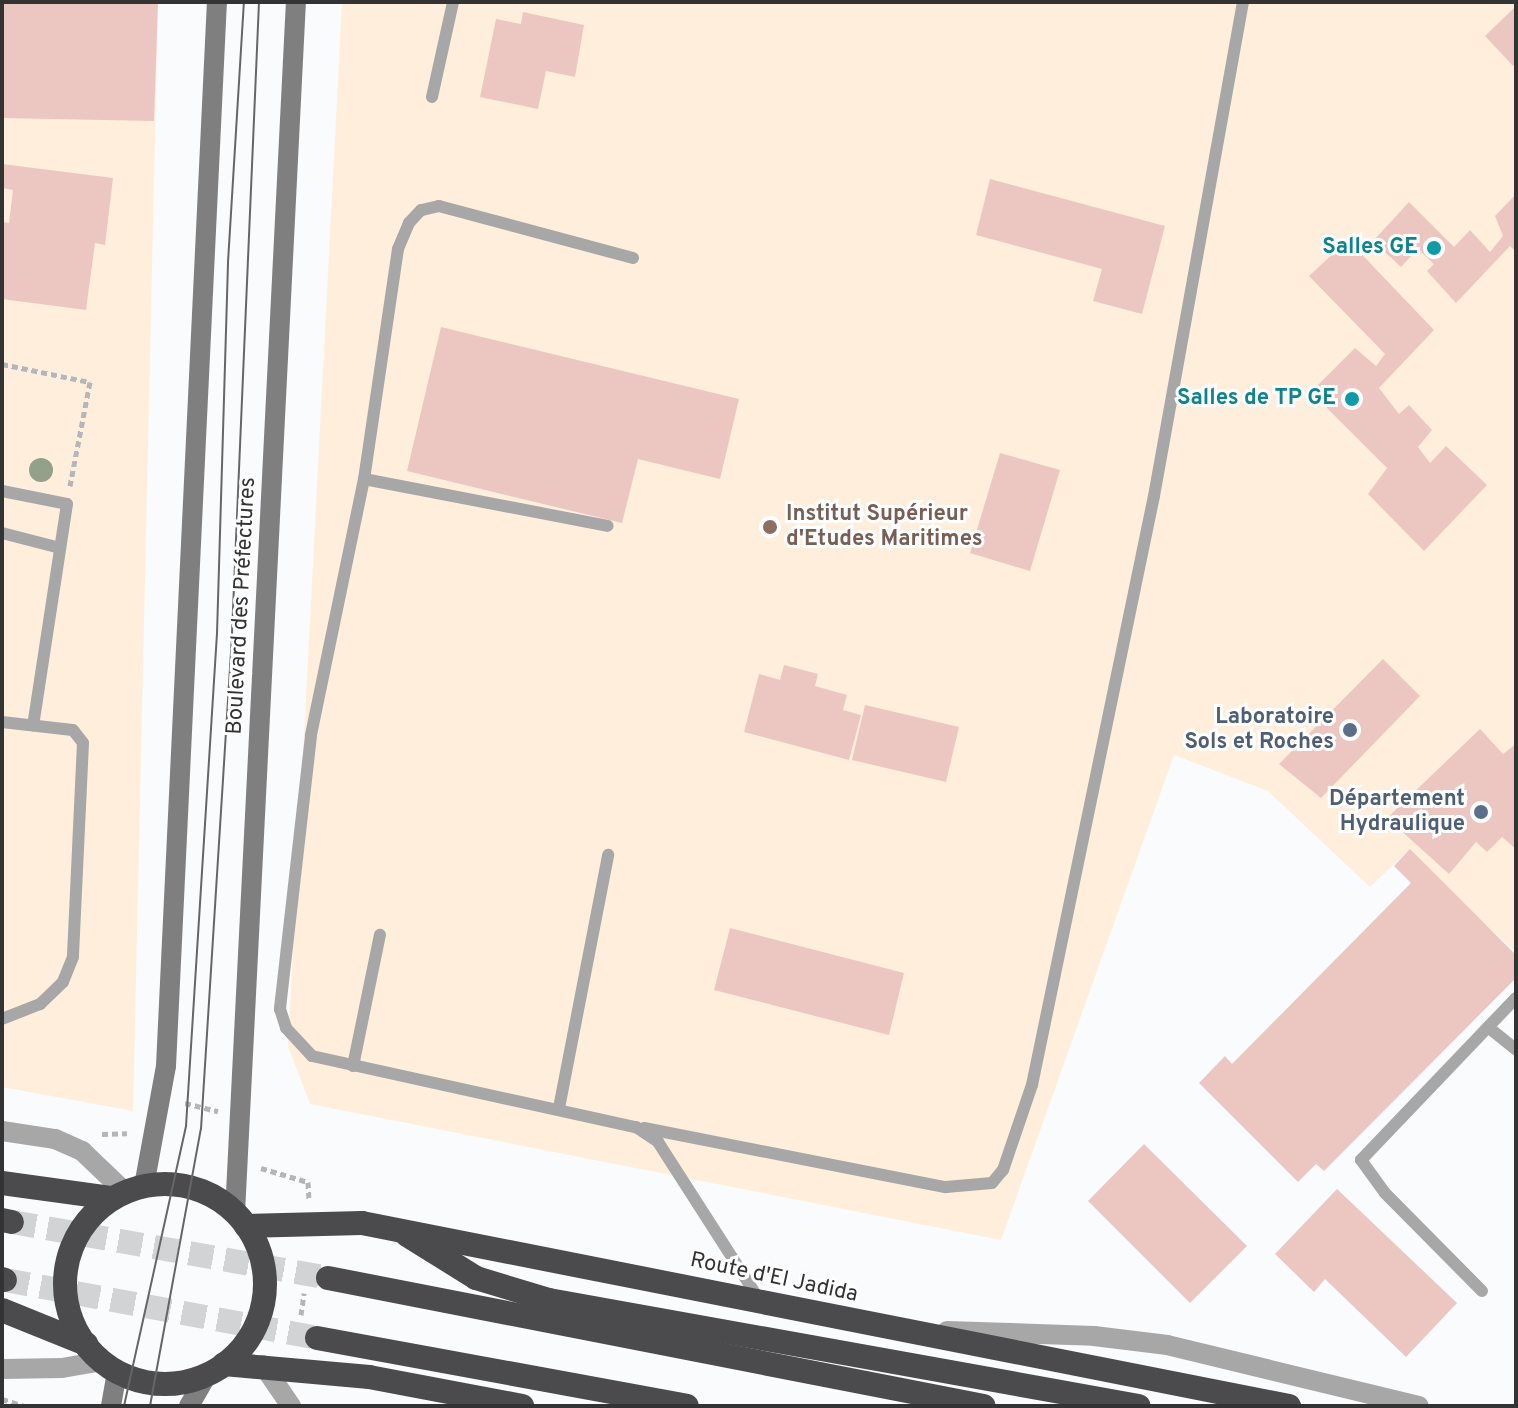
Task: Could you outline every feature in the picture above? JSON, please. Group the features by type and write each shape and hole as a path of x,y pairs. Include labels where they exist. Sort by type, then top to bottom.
{"highway":[{"path":"2,1183 127,1192 191,1187 241,1220 262,1261 264,1300 250,1336 216,1369"},
{"path":"101,1359 69,1312 65,1275 75,1239 127,1192"},
{"name":"Route d'El Jadida","path":"241,1220 400,1230 1289,1406"},
{"path":"400,1230 476,1278 549,1300 1139,1406"},
{"path":"316,1280 984,1406"},
{"path":"2,1310 155,1385 216,1369 263,1365 369,1377 522,1406"},
{"path":"308,1330 687,1406"}],"street":[{"path":"2,1131 55,1139 103,1166 127,1192 161,1097 190,633 217,2"},
{"name":"Boulevard des Préfectures","path":"241,1220 240,1117 296,2"},
{"path":"894,1330 1094,1336 1167,1345 1419,1406"},
{"path":"2,1369 62,1368 101,1359 111,1406"},
{"path":"263,1365 291,1406"},
{"path":"189,1406 216,1369"}],"lane":[{"path":"432,97 453,2"},
{"path":"633,258 439,206 421,210 398,249 364,479 311,736 280,1009 286,1028 312,1056 353,1066 636,1127 946,1187 992,1183 1003,1170 1032,1085 1157,481 1243,2"},
{"path":"364,479 608,526"},
{"path":"2,491 67,504 33,725"},
{"path":"2,533 60,548"},
{"path":"2,722 73,730 83,743 73,957 63,982 40,1004 2,1019"},
{"path":"559,1108 608,855"},
{"path":"353,1066 380,935"},
{"path":"1482,1291 1385,1193 1361,1160 1516,998"},
{"path":"1488,1027 1516,1050"},
{"path":"636,1127 658,1142 760,1301"}],"path":[{"path":"2,364 90,382 67,504"},
{"path":"161,1097 240,1117"},
{"path":"55,1139 56,1126 119,1136 131,1128"},
{"path":"256,1160 264,1170 308,1182 310,1223"},
{"path":"308,1330 316,1280"},
{"path":"2,1399 25,1406"}],"shaded area":[{"path":"2,2 158,2 133,1111 2,1087"},
{"name":"Institut Supérieur d'Etudes Maritimes","path":"342,2 1516,2 1516,952 1406,853 1370,887 1268,791 1174,755 1001,1240 310,1104 288,1046"}],"building":[{"path":"2,2 158,2 154,121 2,118"},
{"path":"1516,6 1516,63 1513,66 1485,36"},
{"path":"523,12 584,25 575,77 546,71 538,109 480,97 496,19 521,24"},
{"path":"2,164 113,178 105,245 95,243 86,310 2,299 2,222 9,223 13,190 2,188"},
{"path":"990,179 1165,226 1142,314 1093,301 1102,269 976,235"},
{"name":"Salles GE","path":"1516,194 1516,252 1510,246 1456,303 1427,271 1434,264 1418,249 1401,267 1373,241 1409,202 1454,247 1470,230 1490,252 1503,236 1495,216"},
{"name":"Salles de TP GE","path":"1348,240 1434,330 1379,388 1399,414 1409,405 1432,430 1418,447 1430,463 1446,446 1487,485 1424,551 1368,494 1387,468 1311,392 1355,348 1376,366 1385,354 1309,276"},
{"path":"441,327 739,399 720,479 638,459 622,523 407,471"},
{"path":"1000,453 1060,470 1030,571 970,553"},
{"name":"Laboratoire Sols et Roches","path":"1383,659 1420,696 1321,798 1279,764"},
{"path":"784,665 818,674 815,686 847,695 843,710 861,715 849,760 744,732 759,674 780,680"},
{"path":"865,705 959,727 946,782 852,760"},
{"name":"Département Hydraulique","path":"1480,729 1503,754 1516,744 1516,849 1502,837 1487,852 1476,842 1449,874 1387,818"},
{"path":"1410,849 1516,955 1516,978 1324,1171 1316,1164 1298,1182 1199,1083 1225,1056 1232,1064 1411,883 1394,866"},
{"path":"730,928 904,973 889,1035 714,990"},
{"path":"1144,1144 1247,1246 1190,1303 1088,1201"},
{"path":"1337,1189 1457,1303 1406,1357 1325,1279 1314,1292 1275,1254"}],"tunnel":[{"path":"12,1222 328,1278"},
{"path":"5,1280 317,1338"}],"tram line":[{"path":"124,1406 186,1126 217,634 228,262 244,2"},
{"path":"150,1406 201,1129 232,633 259,2"}],"place":[{"name":"Salles GE","path":"1434,248"},
{"name":"Salles de TP GE","path":"1352,399"},
{"name":"Institut Supérieur d'Etudes Maritimes","path":"770,527"},
{"name":"Laboratoire Sols et Roches","path":"1350,730"},
{"name":"Département Hydraulique","path":"1481,812"}]}
